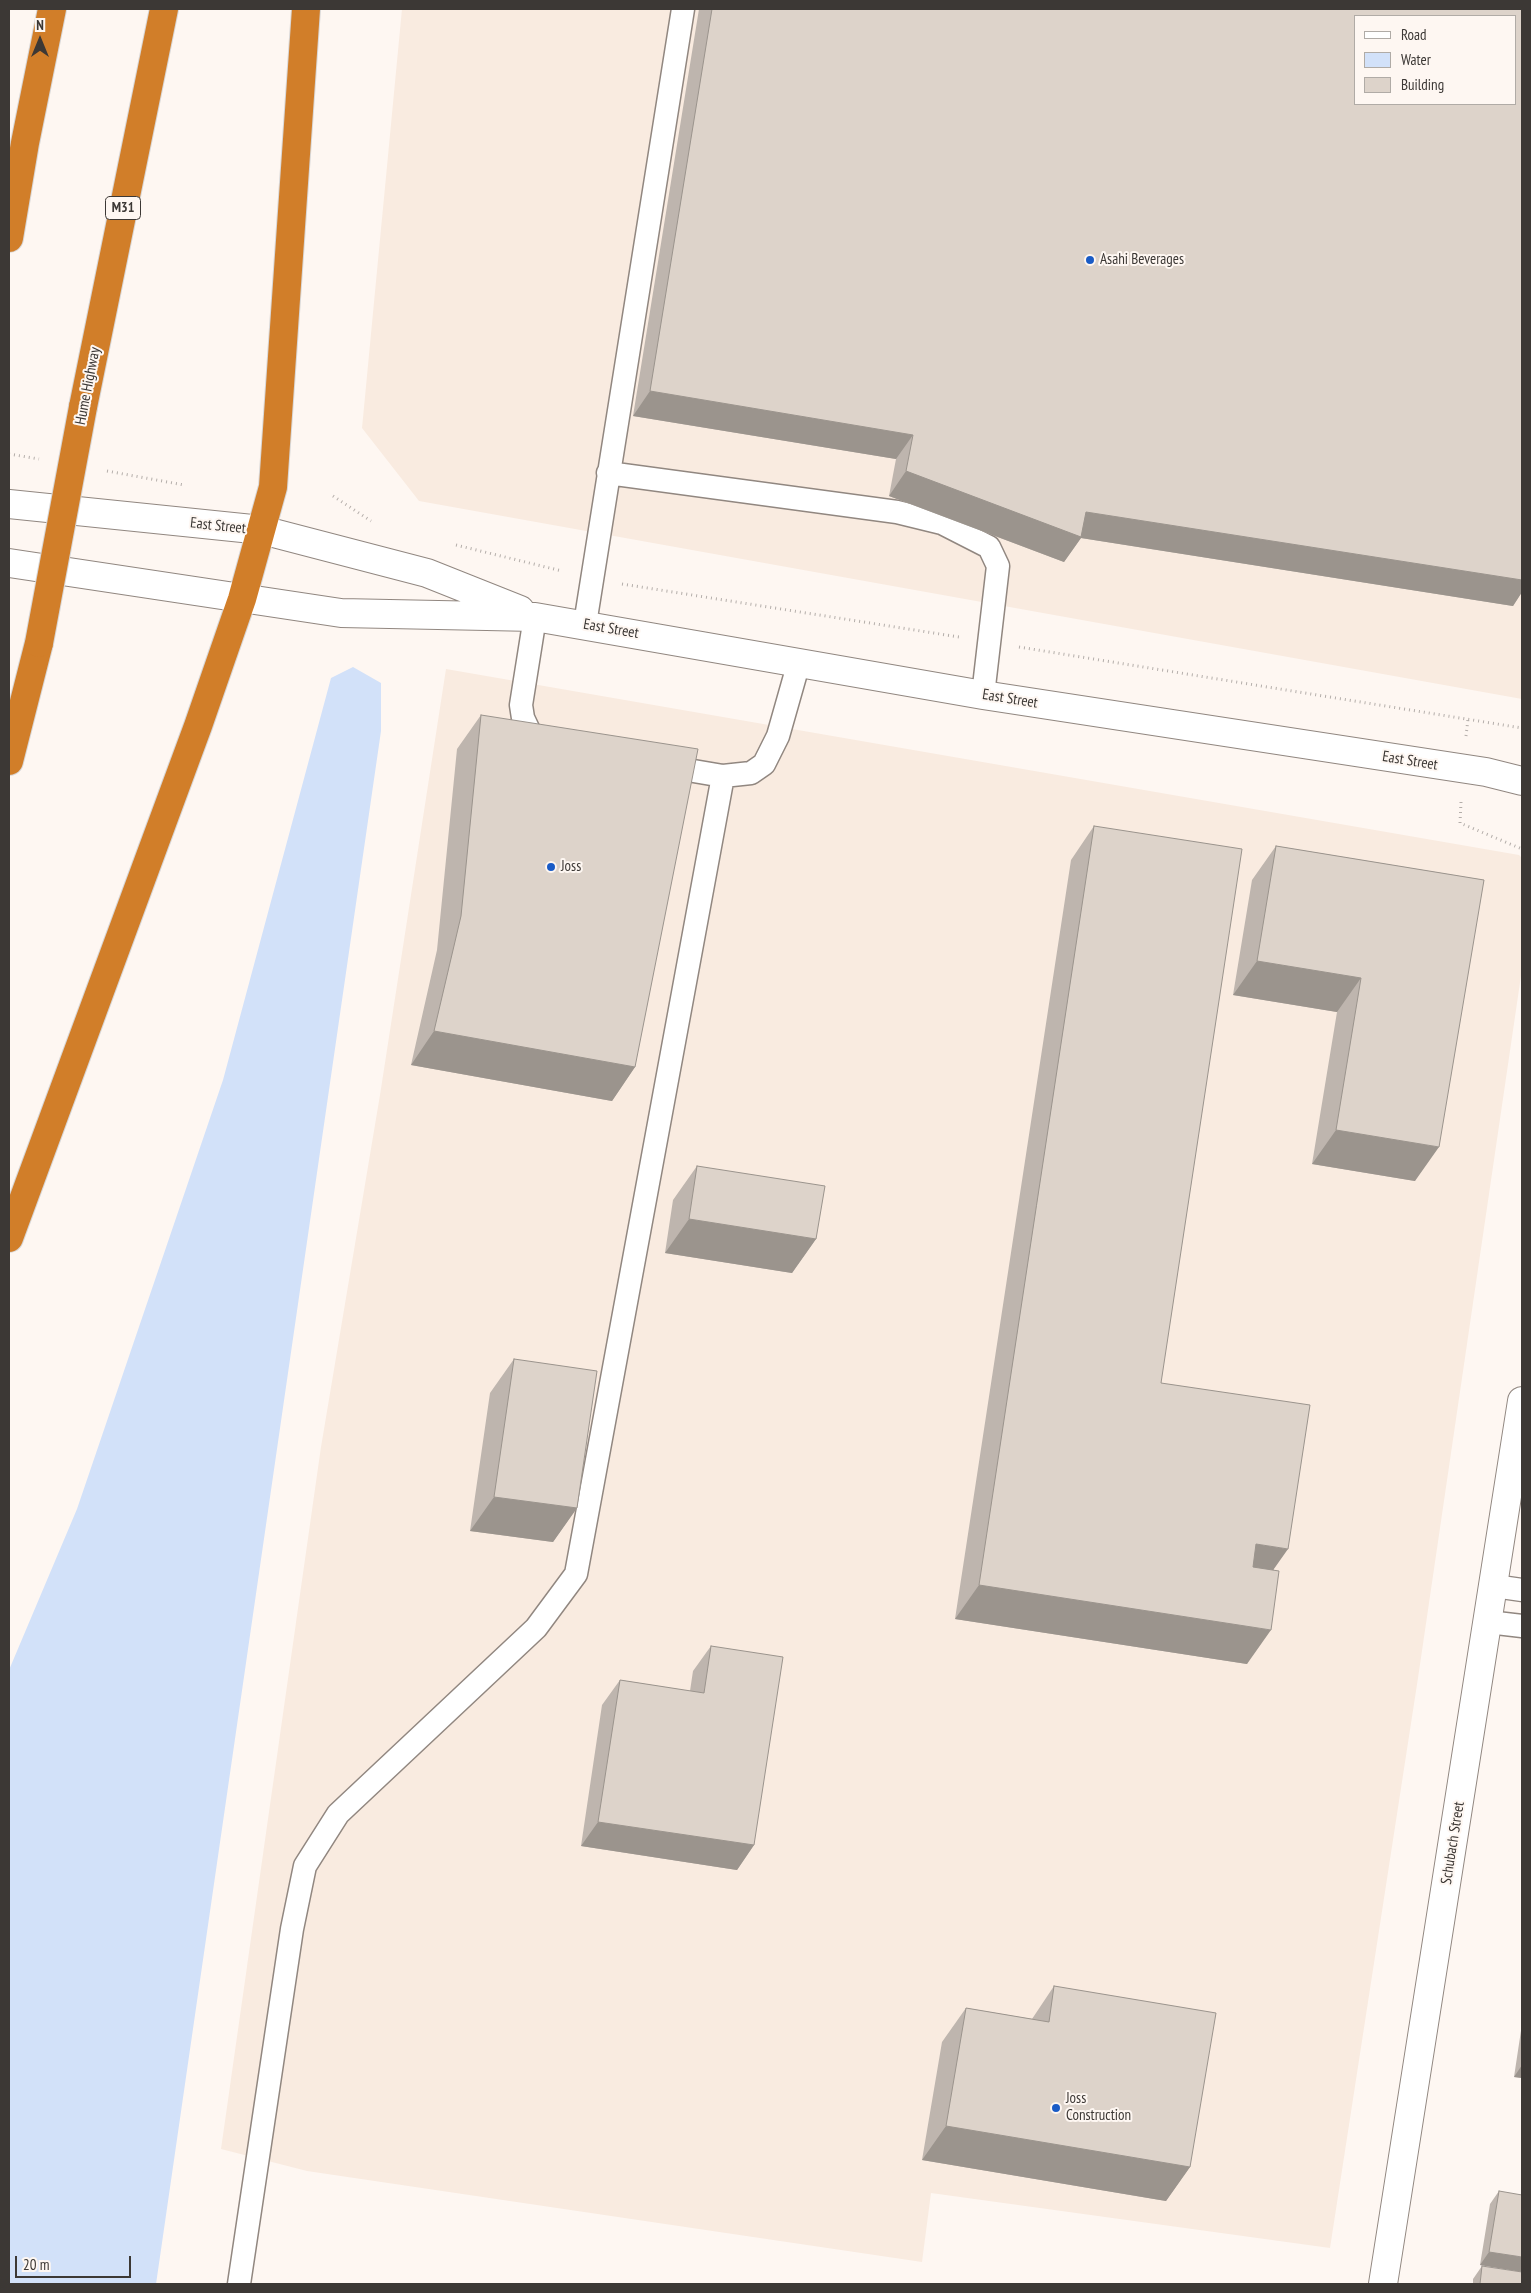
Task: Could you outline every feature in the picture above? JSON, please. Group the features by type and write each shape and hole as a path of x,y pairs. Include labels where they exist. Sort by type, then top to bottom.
{"highway":[{"path":"9,238 25,143 52,9"},
{"name":"Hume Highway","path":"9,762 38,643 83,407 164,9"},
{"path":"9,1238 242,599 273,488 306,9"}],"main road":[{"name":"East Street","path":"9,504 262,530 427,573 535,616"},
{"name":"East Street","path":"9,563 341,613 535,616 983,695 1486,772 1522,781"},
{"name":"East Street","path":"1486,772 1522,765"},
{"name":"Schubach Street","path":"1383,2284 1522,1410"}],"lane":[{"path":"584,624 683,9"},
{"path":"608,473 897,512 942,523 989,546 998,566 983,695"},
{"path":"535,616 521,705 522,718 531,735 546,744 566,748"},
{"path":"644,762 723,776 751,772 764,764 778,736 799,662"},
{"path":"240,2284 292,1929 305,1866 338,1814 536,1628 576,1574 723,776"},
{"path":"1494,1586 1522,1590"},
{"path":"1488,1622 1522,1626"}],"path":[{"path":"9,454 46,461"},
{"path":"103,471 188,486"},
{"path":"333,496 374,522"},
{"path":"450,544 651,590 1522,728"}],"shaded area":[{"name":"Asahi Beverages","path":"402,9 1522,9 1522,699 419,501 362,428"},
{"name":"Joss Construction","path":"446,669 1519,855 1522,858 1522,969 1418,1678 1330,2248 931,2193 922,2262 307,2171 221,2149 321,1447 380,1095"}],"water":[{"path":"353,667 381,683 381,731 156,2284 9,2284 9,1670 77,1509 223,1080 331,678"}],"building":[{"name":"Asahi Beverages","path":"712,9 1522,9 1522,580 1086,512 1081,537 906,471 913,435 650,391"},
{"name":"Joss","path":"481,715 698,749 635,1067 434,1031 461,916"},
{"path":"1094,826 1242,849 1161,1383 1310,1405 1288,1549 1256,1544 1253,1567 1279,1571 1271,1630 979,1585"},
{"path":"1276,846 1484,880 1439,1147 1336,1130 1361,978 1257,961"},
{"path":"697,1166 825,1186 816,1239 689,1219"},
{"path":"514,1359 597,1371 577,1508 494,1497"},
{"path":"711,1646 783,1657 754,1845 598,1822 620,1680 704,1693"},
{"name":"Joss Construction","path":"1054,1986 1216,2013 1190,2167 946,2126 966,2008 1049,2022"},
{"path":"1499,2191 1522,2195 1522,2257 1489,2252"},
{"path":"1482,2266 1522,2272 1522,2284 1480,2284"}],"place":[{"name":"Asahi Beverages","path":"1090,260"},
{"name":"Joss","path":"551,867"},
{"name":"Joss Construction","path":"1056,2108"}]}
